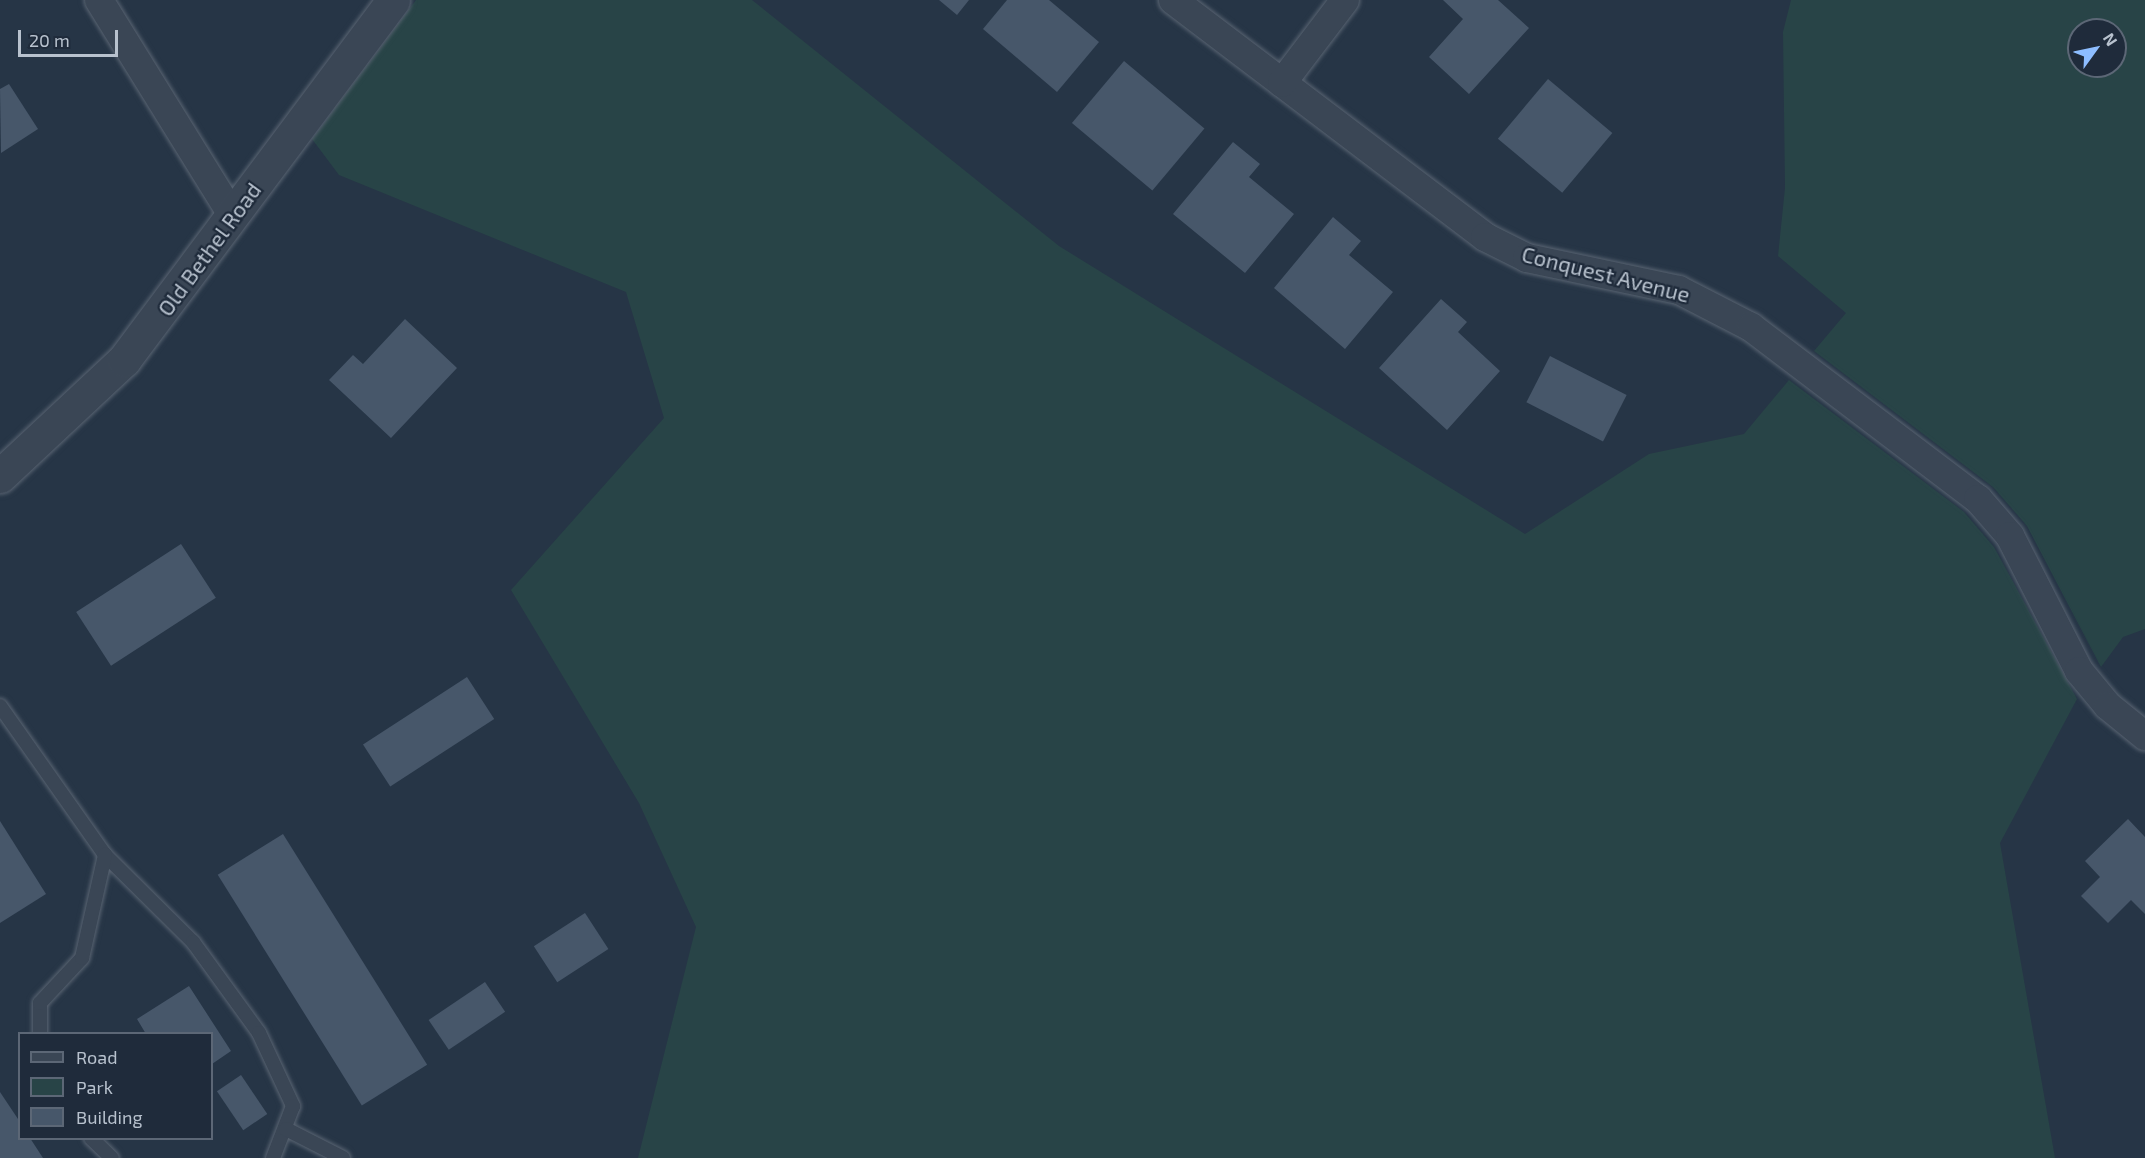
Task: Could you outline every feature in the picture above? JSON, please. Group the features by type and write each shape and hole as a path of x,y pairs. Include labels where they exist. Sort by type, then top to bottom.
{"street":[{"path":"99,0 233,216"},
{"name":"Old Bethel Road","path":"0,476 124,360 393,0"},
{"name":"Conquest Avenue","path":"1173,0 1485,237 1527,258 1679,290 1751,327 1978,499 2010,536 2079,671 2115,714 2145,736"},
{"path":"1282,83 1345,0"}],"lane":[{"path":"0,706 105,855 193,942 259,1033 293,1106 273,1158"},
{"path":"40,1032 40,1003 82,958 105,855"},
{"path":"286,1129 343,1158"},
{"path":"93,1140 112,1158"}],"green space":[{"path":"416,0 752,0 1059,246 1525,534 1649,454 1744,434 1789,380 1964,512 1994,547 2077,699 2000,843 2055,1158 638,1158 696,927 639,803 511,590 664,418 626,292 339,175 312,139"},
{"path":"1791,0 2145,0 2145,629 2123,637 2101,667 2027,526 1993,487 1814,351 1846,313 1778,256 1785,188 1783,32"}],"building":[{"path":"939,0 969,0 957,15"},
{"path":"1007,0 1049,0 1099,42 1057,92 983,29"},
{"path":"1443,0 1498,0 1529,28 1469,94 1429,57 1463,19"},
{"path":"1124,61 1204,128 1152,191 1072,123"},
{"path":"1548,79 1612,133 1562,193 1498,139"},
{"path":"9,84 38,129 1,153 0,89"},
{"path":"1233,142 1260,164 1249,177 1294,214 1245,273 1173,214"},
{"path":"1333,217 1361,241 1349,255 1393,292 1345,349 1274,288"},
{"path":"1441,299 1467,322 1458,332 1500,371 1447,430 1379,368"},
{"path":"405,319 457,368 391,438 329,380 353,355 363,364"},
{"path":"1550,356 1627,395 1603,441 1526,402"},
{"path":"181,544 216,598 111,666 76,612"},
{"path":"467,677 494,719 390,786 363,745"},
{"path":"2128,819 2145,837 2145,914 2131,900 2108,923 2081,896 2100,877 2085,861"},
{"path":"0,821 46,894 0,923"},
{"path":"283,834 427,1065 362,1105 218,875"},
{"path":"585,913 608,949 557,982 534,946"},
{"path":"485,982 505,1012 449,1050 429,1020"},
{"path":"189,986 231,1051 213,1063 213,1032 145,1032 137,1019"},
{"path":"241,1075 267,1114 243,1130 217,1091"},
{"path":"0,1092 18,1119 18,1140 31,1140 43,1158 0,1158"}]}
